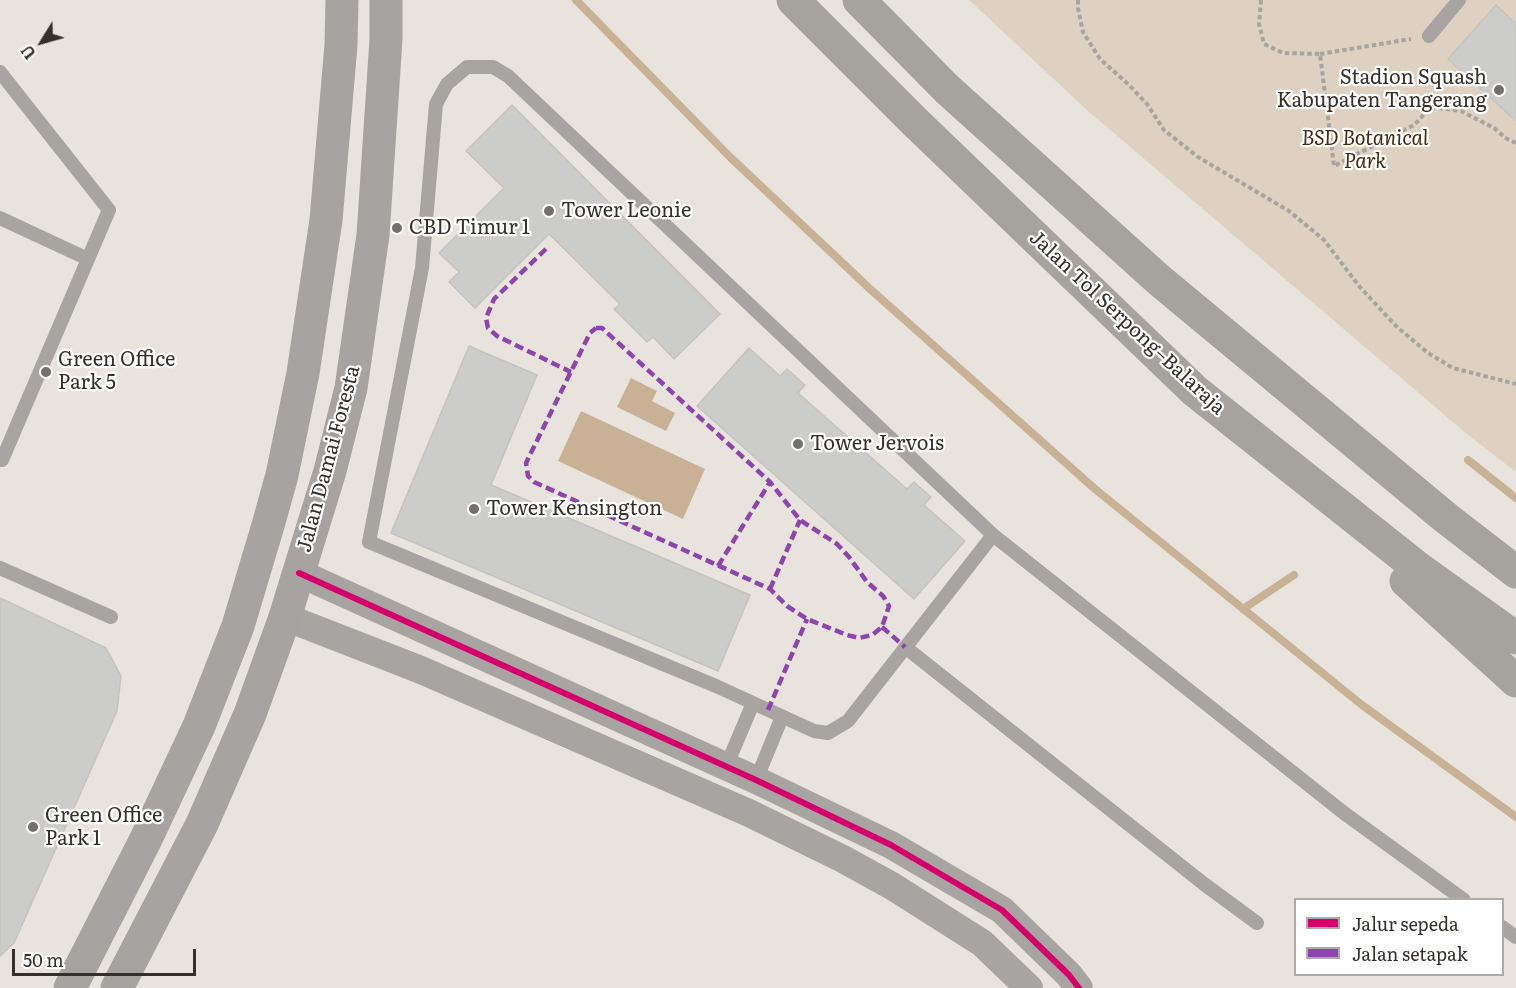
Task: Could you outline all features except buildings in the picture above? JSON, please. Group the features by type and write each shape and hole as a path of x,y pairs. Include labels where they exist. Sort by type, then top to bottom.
{"highway":[{"name":"Jalan Tol Serpong–Balaraja","path":"793,0 915,122 1195,391 1418,568 1516,638"},
{"path":"859,0 947,88 1159,280 1446,518 1516,572"},
{"path":"1195,391 1516,681"}],"main road":[{"path":"70,988 154,822 199,726 238,626 282,475 303,373 326,220 341,45 342,0"},
{"name":"Jalan Damai Foresta","path":"117,988 190,849 250,714 285,617 330,471 352,376 377,193 386,39 386,0"}],"street":[{"path":"298,573 726,766 891,845 1002,910 1069,975 1079,988"},
{"path":"285,617 421,670 749,813 843,859 892,886 982,943 1029,988"},
{"path":"421,670 435,636"}],"lane":[{"path":"1429,36 1459,0"},
{"path":"993,535 848,721 828,733 814,731 716,686 369,542 422,268 436,104 447,84 467,67 493,67 508,76 993,535 1335,806 1461,898"},
{"path":"0,72 109,210 2,460 0,459"},
{"path":"0,218 88,259"},
{"path":"0,568 111,617"},
{"path":"905,647 1257,923"},
{"path":"726,766 753,703"},
{"path":"756,780 782,717"},
{"path":"1504,928 1516,937"}],"path":[{"path":"1078,0 1083,32 1100,59 1147,104 1164,130 1198,157 1289,211 1324,240 1396,326 1428,353 1454,368 1516,384"},
{"path":"1261,0 1259,24 1264,45 1283,53 1320,54 1429,36"},
{"path":"1320,54 1334,166 1414,125 1431,107 1461,111 1486,123 1516,143"}],"green space":[{"name":"BSD Botanical Park","path":"969,0 1516,0 1516,472 1468,435 1088,111"}],"shaded area":[{"path":"631,378 657,391 652,401 675,413 666,431 617,407"},
{"path":"581,411 705,469 683,519 558,461"}],"waterway":[{"path":"576,0 730,157 869,288 1095,489 1362,705 1516,817"},
{"path":"1468,460 1516,498"},
{"path":"1243,609 1294,575"}],"marked path":[{"path":"546,249 494,299 486,318 488,328 497,336 571,372"},
{"path":"596,328 602,328 770,482 800,520 837,544 867,582 883,596 889,606 882,627 872,635 859,638 807,619 787,606 770,589 534,482 528,476 526,463 590,333 596,328"},
{"path":"718,566 770,482"},
{"path":"770,589 800,520"},
{"path":"768,710 807,619"},
{"path":"882,627 905,647"}],"cycle path":[{"path":"299,573 756,780 891,845 1002,910 1069,975 1079,988"}],"place":[{"name":"Stadion Squash Kabupaten Tangerang","path":"1499,90"},
{"name":"Tower Leonie","path":"549,211"},
{"name":"CBD Timur 1","path":"397,228"},
{"name":"Green Office Park 5","path":"46,372"},
{"name":"Tower Jervois","path":"798,444"},
{"name":"Tower Kensington","path":"474,509"},
{"name":"Green Office Park 1","path":"33,827"}]}
